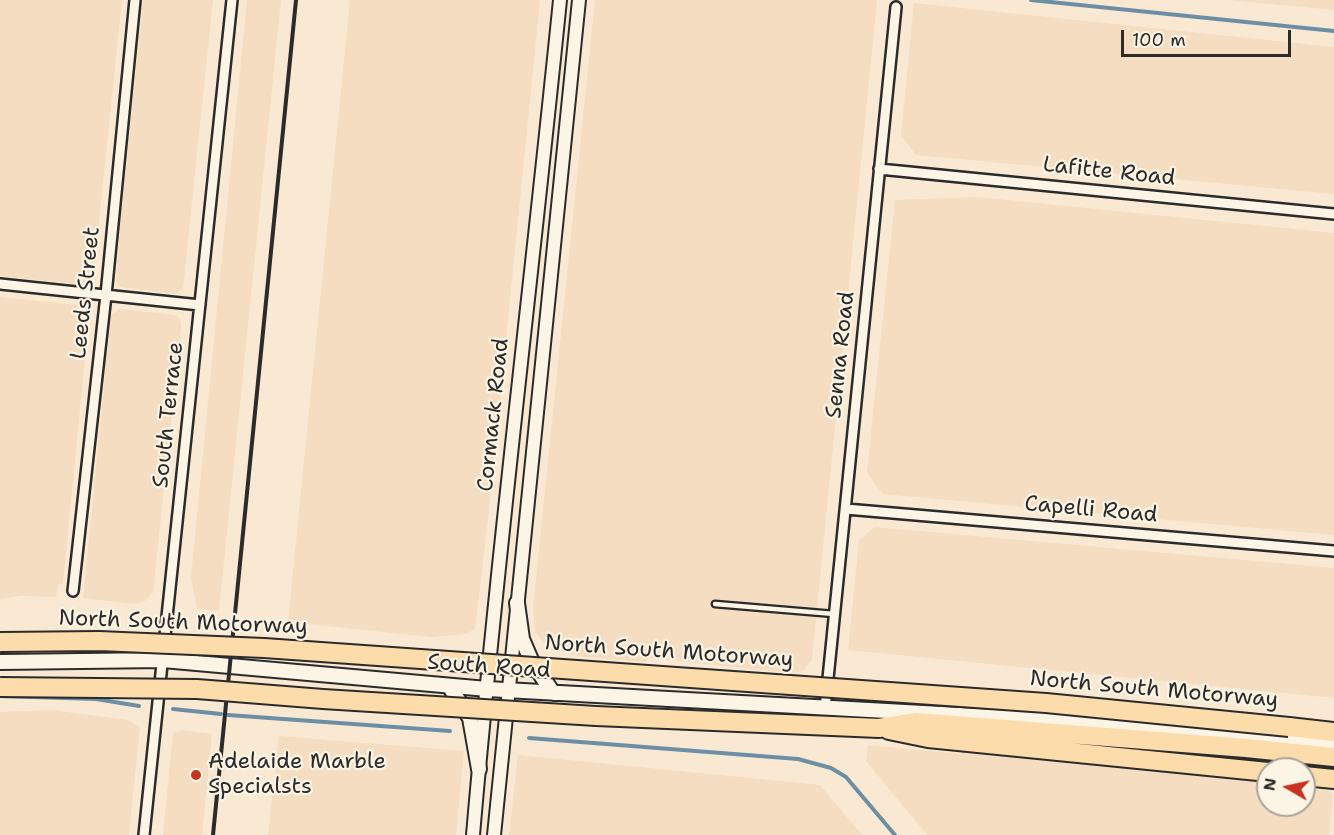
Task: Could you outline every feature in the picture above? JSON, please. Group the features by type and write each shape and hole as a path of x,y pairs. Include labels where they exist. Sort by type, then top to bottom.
{"highway":[{"name":"North South Motorway","path":"0,642 99,641 264,648 1046,704 1334,732"},
{"path":"0,687 197,689 596,716 879,728 928,738 1256,771"},
{"path":"879,728 917,722 1334,757"},
{"path":"1289,727 1334,725"},
{"path":"1316,777 1334,779"}],"main road":[{"path":"517,603 522,639 531,660 553,693"},
{"name":"South Road","path":"0,662 163,660 487,689 1087,722 1334,747"},
{"path":"449,686 470,718 479,769"}],"street":[{"name":"Leeds Street","path":"73,591 106,295 135,0"},
{"name":"South Terrace","path":"144,835 232,0"},
{"name":"Cormack Road","path":"473,835 504,512 560,0"},
{"name":"Cormack Road","path":"494,835 579,0"},
{"name":"Senna Road","path":"825,708 896,7"},
{"name":"Lafitte Road","path":"879,169 1334,214"},
{"path":"0,284 200,305"},
{"name":"Capelli Road","path":"846,509 1334,551"},
{"path":"504,512 526,513"}],"lane":[{"path":"715,604 834,614"}],"shaded area":[{"path":"0,0 122,0 93,280 87,285 0,276"},
{"path":"143,0 213,0 183,289 175,294 120,287 116,282"},
{"path":"247,0 281,0 219,611 197,609 191,577"},
{"path":"350,0 540,0 488,520 475,629 465,634 431,637 288,622"},
{"path":"595,0 877,0 812,660 803,671 793,673 649,658 645,662 584,657 549,649 535,632 533,608"},
{"path":"1229,0 1334,0 1334,10"},
{"path":"914,3 1334,47 1334,194 916,155 901,135"},
{"path":"978,197 1334,233 1334,535 882,494 867,472 895,200"},
{"path":"0,297 90,306 63,584 58,584 56,597 21,596 0,599"},
{"path":"120,309 176,315 180,319 181,327 153,593 145,601 134,604 83,598 111,315"},
{"path":"875,527 1334,568 1334,698 848,650 859,540"},
{"path":"51,710 128,720 140,727 129,835 0,835 0,712"},
{"name":"Adelaide Marble Specialsts","path":"182,730 212,734 202,835 163,835 173,733"},
{"path":"279,736 464,751 456,835 268,835"},
{"path":"868,745 961,754 964,750 1256,781 1256,817 1316,817 1316,787 1327,788 1333,795 1329,835 927,835 866,761"},
{"path":"518,755 820,785 862,835 509,835"}],"waterway":[{"path":"1031,0 1334,31"},
{"path":"0,696 96,699 139,706"},
{"path":"173,709 221,714"},
{"path":"228,715 450,731"},
{"path":"529,738 798,759 831,768 846,777 895,835"}],"railway":[{"path":"213,835 296,0"}],"place":[{"name":"Adelaide Marble Specialsts","path":"196,775"}]}
